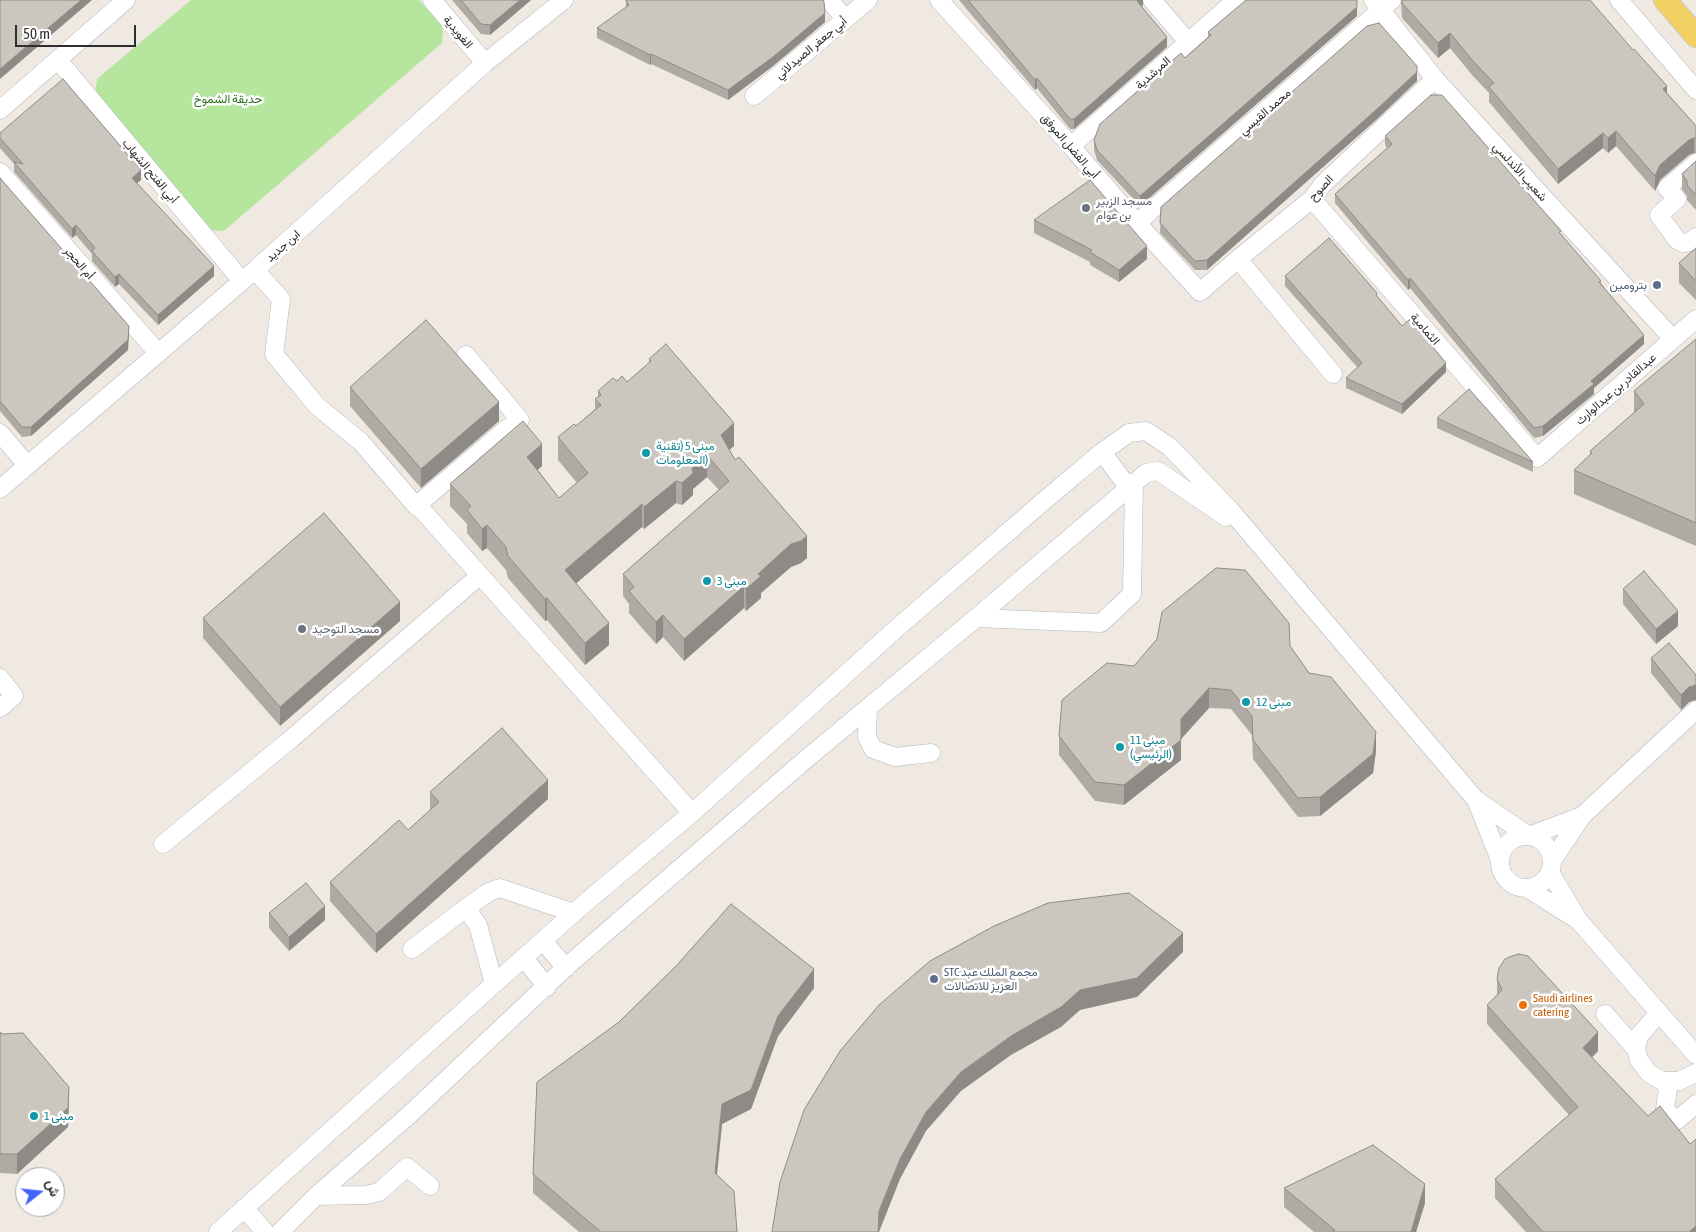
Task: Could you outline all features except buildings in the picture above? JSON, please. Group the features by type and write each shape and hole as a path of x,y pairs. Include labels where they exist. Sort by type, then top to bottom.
{"main road":[{"path":"1665,0 1696,36"}],"street":[{"path":"0,110 126,0"},
{"name":"الغويدية","path":"432,0 485,63"},
{"name":"ابن جديد","path":"0,489 256,270 485,63 564,0"},
{"path":"829,0 845,18"},
{"name":"أبي جعفر الصيدلاني","path":"754,96 868,0"},
{"name":"أبي الفضل الموفق","path":"939,0 1200,292"},
{"path":"1152,0 1188,42"},
{"name":"المرشدية","path":"1071,146 1236,0"},
{"path":"1619,0 1696,90"},
{"name":"شعيب الأندلسي","path":"1382,3 1435,79 1673,339"},
{"name":"محمد القيسي","path":"1137,223 1382,3"},
{"name":"أبي الفتح الشهاب","path":"58,60 242,281"},
{"name":"الصوح","path":"1200,292 1312,199 1323,184 1435,79"},
{"path":"1696,163 1667,188 1677,199 1659,215 1677,240 1683,243 1690,242 1696,237"},
{"name":"أم الحجر","path":"0,172 158,353"},
{"name":"الثمامية","path":"1312,199 1537,458"},
{"path":"1238,259 1333,374"},
{"path":"256,270 282,299 274,354 317,406 361,442 416,506 422,510 692,813"},
{"name":"عبدالقادر بن عبدالوارث","path":"1537,458 1696,319"},
{"path":"416,506 504,431 520,420 466,355"},
{"path":"218,1232 574,913 692,813 897,628 1102,452 1129,433 1146,430 1170,447 1232,512 1476,800 1529,836 1542,842 1550,854 1551,866 1579,921 1696,1055"},
{"path":"0,432 27,465"},
{"path":"976,618 1101,623 1132,594 1131,485 1102,452"},
{"path":"280,1232 290,1226 316,1196 409,1115 566,968 805,760 1146,473 1158,470 1252,537"},
{"path":"162,844 291,738 479,576"},
{"path":"0,678 14,696 0,708"},
{"path":"868,708 867,737 873,749 895,757 931,753"},
{"path":"1476,800 1500,860 1504,877 1518,887 1527,888 1541,883 1582,816 1696,710"},
{"path":"1500,860 1506,845 1513,839 1529,836 1582,816"},
{"path":"412,949 489,892 500,888 574,913"},
{"path":"1527,888 1579,921"},
{"path":"466,908 478,925 494,984"},
{"path":"543,941 566,968"},
{"path":"524,958 547,986"},
{"path":"1636,1049 1639,1036 1659,1013"},
{"path":"1604,1014 1636,1049 1639,1060 1644,1068 1657,1079 1669,1082 1685,1079 1696,1073"},
{"path":"1669,1082 1665,1109 1676,1121 1696,1104"},
{"path":"316,1196 358,1196 379,1192 407,1167 430,1186"},
{"path":"240,1212 251,1232"},
{"path":"240,1212 265,1232"}],"green space":[{"name":"حديقة الشموخ","path":"191,0 419,0 443,27 442,43 224,231 211,230 95,94 97,79"}],"place":[{"name":"مسجد الزبير بن عوام","path":"1086,208"},
{"name":"بترومين","path":"1657,285"},
{"name":"مبنى 5 (تقنية المعلومات)","path":"646,453"},
{"name":"مبنى 3","path":"707,581"},
{"name":"مسجد التوحيد","path":"302,629"},
{"name":"مبنى 12","path":"1246,702"},
{"name":"مبنى 11 (الرئيسي)","path":"1120,747"},
{"name":"STC مجمع الملك عبد العزيز للاتصالات","path":"934,979"},
{"name":"Saudi airlines catering","path":"1523,1005"},
{"name":"مبنى 1","path":"34,1116"}]}
